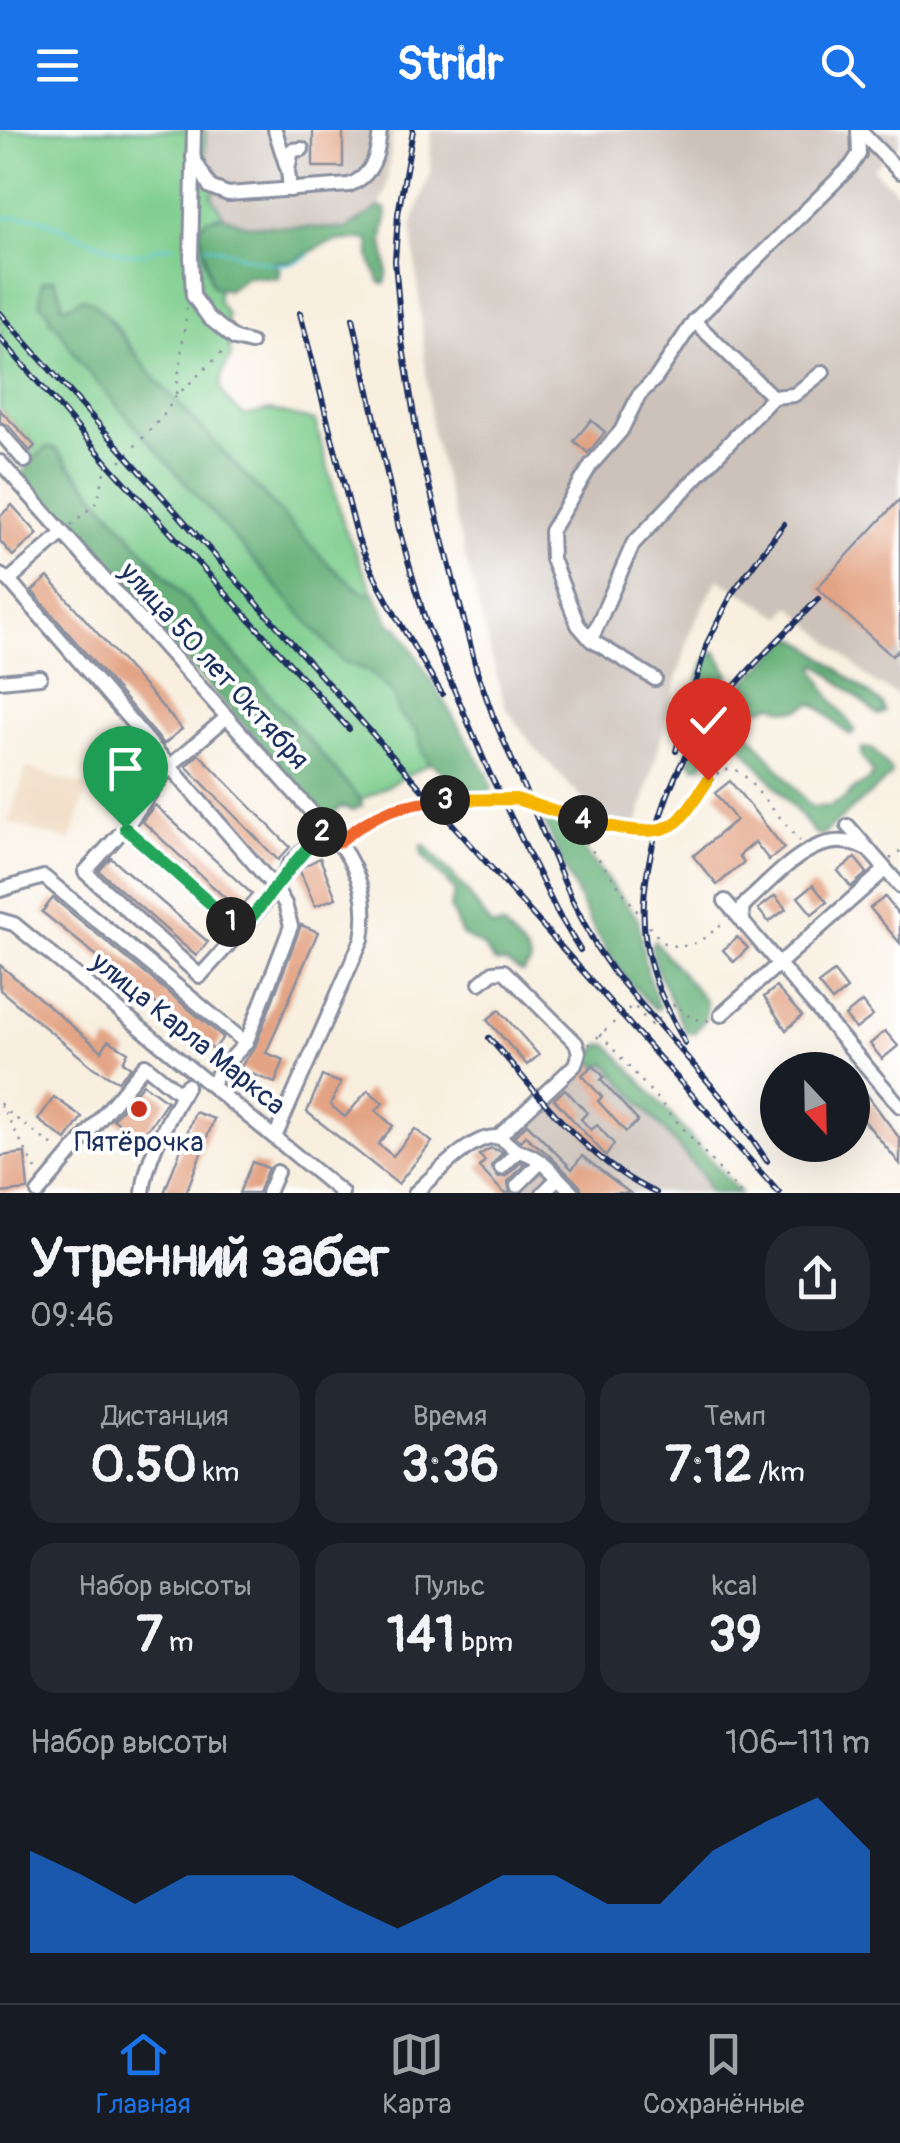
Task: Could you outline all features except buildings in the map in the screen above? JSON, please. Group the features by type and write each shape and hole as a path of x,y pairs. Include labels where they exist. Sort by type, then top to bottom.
{"street":[{"path":"194,130 190,257 193,296 209,318 235,339 251,343"},
{"path":"275,130 290,190"},
{"path":"193,158 203,179 221,192 290,190 357,182 376,160 380,130"},
{"path":"858,130 894,162"},
{"path":"656,679 591,640 578,625 552,559 552,531 592,465 621,431 634,403 694,321 851,166 860,154 858,130"},
{"path":"288,170 292,150 302,149"},
{"path":"694,321 773,397"},
{"path":"591,640 633,544 773,397 794,395 823,372"},
{"path":"0,432 25,461"},
{"name":"улица 50 лет Октября","path":"0,462 339,842 361,883 365,912 362,939 276,1137"},
{"path":"62,533 5,578 286,904 290,926 246,1043 211,1086"},
{"path":"0,681 40,677"},
{"path":"227,717 170,766 125,828 85,872 200,976 276,889 289,865 325,828"},
{"path":"848,826 900,886"},
{"path":"125,828 240,931"},
{"path":"739,918 746,902 810,848 846,841 867,849"},
{"path":"721,1015 886,870"},
{"path":"0,890 44,878 246,1043"},
{"path":"724,901 900,1106"},
{"name":"улица Карла Маркса","path":"0,920 14,924 342,1193"},
{"path":"480,984 492,972 504,970 576,1043 580,1052 575,1065 498,1137"},
{"path":"40,1188 146,1065 177,1091 185,1088"},
{"path":"143,1193 145,1174 158,1139 193,1070"},
{"path":"415,1193 464,1149 492,1137 533,1154 573,1193"},
{"path":"501,1168 518,1151"},
{"path":"517,1186 541,1162"},
{"path":"268,1193 277,1172"},
{"path":"543,1193 558,1178"}],"path":[{"path":"176,396 182,328 193,296"},
{"path":"62,533 97,502 105,472 121,460 163,416 176,396 235,339"},
{"path":"339,842 363,822 383,812 417,803 502,797 608,826 656,830 679,820 708,780 734,769 743,774 794,836 810,848"},
{"path":"549,810 572,830 664,943 684,947 695,944 739,918"},
{"path":"580,1052 632,1005 652,1026 676,1003 684,1014 705,1022 721,1015"},
{"path":"600,1034 740,1193"},
{"path":"1,1106 67,1157"},
{"path":"1,1106 40,1188"}],"shaded area":[{"path":"205,130 393,130 386,190 380,207 346,229 244,225 224,216 211,194"},
{"path":"431,130 900,130 900,142 873,169 900,195 900,697 872,681 791,606 782,617 718,578 690,633 637,826 604,821 532,745 505,706 432,433 412,226 430,173"},
{"path":"26,768 88,787 71,841 9,823"},
{"path":"593,1061 605,1063 702,1175 709,1193 504,1193 479,1167 485,1161 479,1155 494,1140 505,1144"}],"green space":[{"path":"0,130 205,130 205,160 218,186 211,195 224,216 215,216 204,256 212,286 219,290 218,301 227,315 231,357 222,375 224,396 245,416 270,410 315,421 345,529 374,594 361,591 329,565 150,373 113,322 92,301 49,312 62,333 342,661 371,672 395,696 398,712 418,733 430,763 361,800 55,448 47,447 34,460 28,453 35,446 0,410"},
{"path":"380,207 387,215 383,238 385,284 380,283 370,258 368,240 342,240 323,245 295,261 273,262 280,269 278,278 248,276 227,290 212,286 199,227 207,219 224,216 245,225 346,229"},
{"path":"54,279 62,297 61,305 69,306 82,298 92,301 150,373 329,565 360,591 375,594 487,773 492,788 489,793 471,790 430,763 418,733 398,712 395,696 371,672 342,661 80,363 40,304 42,282"},
{"path":"47,447 54,448 361,800 362,806 352,810 342,807 327,818 22,478 24,470"},
{"path":"792,637 804,642 882,704 885,712 878,715 818,664 815,668 828,694 855,730 852,735 811,703 793,710 769,706 748,720 751,735 811,807 830,806 843,800 869,780 873,772 861,756 862,748 873,749 892,772 822,835 816,834 725,726 715,736 702,765 696,767 690,762 695,745 718,712"},
{"path":"716,651 729,675 700,704 699,675"},
{"path":"544,814 570,832 638,919 645,964 659,1008 655,1009 635,988 602,943 565,869"},
{"path":"425,845 466,890 491,926 503,926 526,952 531,963 522,973 506,963 495,962 483,946 462,935 450,908 455,891 422,855 421,846"},
{"path":"654,941 705,1000 704,1018 693,1033 686,1033 657,970 651,946"},
{"path":"601,1044 609,1045 740,1193 709,1193 702,1175 606,1063 599,1068 593,1061 585,1063"}],"waterway":[{"path":"0,218 33,216 124,254 146,254 154,248 174,245"},
{"path":"205,246 272,264 298,262 310,255"}],"railway":[{"path":"413,130 398,214 395,261 402,341 419,447 477,671 572,900 597,948 729,1106 760,1151"},
{"path":"0,313 779,1193"},
{"path":"300,313 358,539 386,599 442,694"},
{"path":"353,318 400,533 426,623 489,772 556,910 580,950"},
{"path":"0,338 111,467 349,729"},
{"path":"676,751 707,643 733,592 784,524"},
{"path":"685,1043 658,986 645,935 647,875 664,804 696,737 716,709 818,599"},
{"path":"489,1038 585,1145 656,1193"}],"place":[{"name":"Пятёрочка","path":"139,1109"}],"route":[{"path":"125,828 240,931 276,889 289,865 325,828 339,842 363,822 399,806 502,797 608,826 656,830 679,820 708,780"}]}
